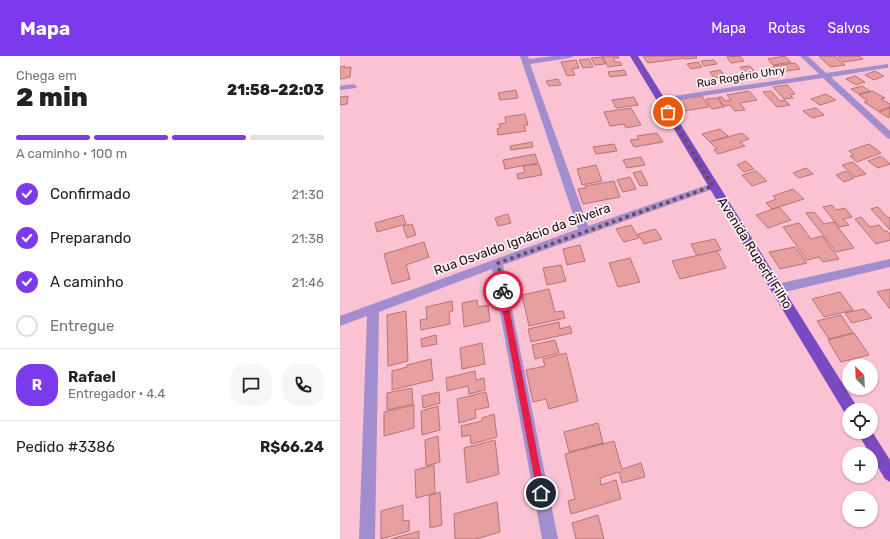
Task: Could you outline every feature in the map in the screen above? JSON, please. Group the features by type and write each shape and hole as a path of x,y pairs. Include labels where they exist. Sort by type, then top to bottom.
{"main road":[{"name":"Avenida Ruperti Filho","path":"634,56 847,403"},
{"path":"868,439 890,474"}],"street":[{"path":"570,56 525,59 584,231"},
{"path":"804,56 890,136"},
{"name":"Rua Rogério Uhry","path":"661,100 885,66"},
{"path":"340,88 354,86"},
{"name":"Rua Osvaldo Ignácio da Silveira","path":"340,321 584,231 713,186"},
{"path":"498,263 550,539"},
{"path":"777,289 890,263"},
{"path":"367,539 373,309"}],"building":[{"path":"602,56 618,56 619,58 613,58 615,62 620,62 622,65 608,67"},
{"path":"643,56 696,56 697,58 684,58 648,63"},
{"path":"740,56 744,61 731,63 727,57"},
{"path":"785,56 791,62 773,65 768,59"},
{"path":"819,56 835,56 845,65 830,67"},
{"path":"838,56 859,56 863,59 844,62"},
{"path":"602,57 605,64 595,65 591,58"},
{"path":"589,59 593,67 583,68 579,60"},
{"path":"576,60 579,68 572,69 575,75 567,76 561,62"},
{"path":"714,60 717,64 704,66 701,61"},
{"path":"698,62 702,67 691,69 687,64"},
{"path":"795,63 800,69 779,72 773,66"},
{"path":"345,66 345,68 351,67 350,77 340,79 340,67"},
{"path":"750,66 756,73 746,74 740,67"},
{"path":"624,70 627,75 610,77 608,72"},
{"path":"720,70 725,76 714,78 710,72"},
{"path":"875,71 884,76 874,80 865,75"},
{"path":"855,76 865,82 856,85 846,79"},
{"path":"558,79 561,85 549,86 546,81"},
{"path":"787,85 795,94 790,95 793,98 784,99 773,87"},
{"path":"862,86 870,91 859,94 851,89"},
{"path":"516,90 518,98 500,100 498,93"},
{"path":"749,91 757,100 740,103 745,110 735,111 730,105 724,106 718,97 722,97 725,101 731,100 727,95"},
{"path":"771,91 780,101 785,100 790,105 777,107 763,92"},
{"path":"872,91 885,98 881,99 890,104 890,107 878,111 864,102 868,101 859,95"},
{"path":"826,94 836,100 820,105 811,99"},
{"path":"348,96 347,104 340,105 340,97"},
{"path":"702,96 709,107 683,111 676,100"},
{"path":"634,97 638,105 616,108 612,100"},
{"path":"717,98 724,107 712,109 706,99"},
{"path":"631,108 641,125 626,128 624,124 610,126 604,112"},
{"path":"816,108 824,115 812,118 803,111"},
{"path":"890,108 889,118 879,112"},
{"path":"525,114 528,125 524,125 526,131 498,135 497,129 500,128 499,124 506,123 505,117"},
{"path":"720,129 728,136 710,142 702,134"},
{"path":"657,133 663,142 634,147 630,140 639,139 637,136"},
{"path":"742,133 749,139 740,142 745,146 718,154 714,150 717,149 710,142"},
{"path":"532,142 533,147 511,150 510,146"},
{"path":"614,144 617,151 596,154 593,147"},
{"path":"869,144 881,153 857,162 850,156 854,155 849,151"},
{"path":"535,154 538,163 505,169 503,160"},
{"path":"881,156 890,164 878,168 868,161"},
{"path":"641,157 645,165 627,168 623,160"},
{"path":"746,161 754,169 744,172 737,165"},
{"path":"853,162 866,174 855,177 842,165"},
{"path":"539,164 542,175 518,179 517,174 525,172 523,166"},
{"path":"596,165 602,181 582,185 577,169"},
{"path":"806,168 813,174 799,178 793,173"},
{"path":"641,171 648,185 640,186 633,173"},
{"path":"756,171 767,181 752,186 742,175"},
{"path":"846,171 854,178 844,182 836,175"},
{"path":"630,177 636,189 623,192 617,180"},
{"path":"614,181 620,197 583,204 578,189 586,188 585,186"},
{"path":"793,189 804,199 772,209 766,203 776,199 773,196"},
{"path":"832,205 836,210 845,208 852,217 843,219 849,225 839,227 823,207"},
{"path":"779,207 791,220 768,228 756,215"},
{"path":"878,207 888,218 890,217 890,230 871,209"},
{"path":"814,212 824,224 834,222 854,248 836,252 806,213"},
{"path":"508,214 511,223 498,226 495,218"},
{"path":"403,215 406,224 377,232 375,223"},
{"path":"861,217 870,227 879,225 884,231 887,231 890,234 890,240 876,244 855,219"},
{"path":"799,223 811,239 822,236 839,259 823,262 819,257 807,260 783,227"},
{"path":"412,224 416,235 407,238 403,226"},
{"path":"631,225 639,238 624,242 616,229"},
{"path":"655,229 662,239 644,244 638,234"},
{"path":"715,239 721,250 697,256 691,244"},
{"path":"424,242 429,257 406,265 410,279 392,284 384,254"},
{"path":"580,245 585,261 567,265 563,249"},
{"path":"795,247 807,263 780,269 769,252"},
{"path":"717,251 726,268 680,279 672,261"},
{"path":"630,258 640,282 618,287 609,263"},
{"path":"561,265 566,281 547,285 543,268"},
{"path":"549,289 555,312 563,311 565,318 529,326 522,295"},
{"path":"890,289 890,309 877,292"},
{"path":"840,292 853,310 824,317 812,299"},
{"path":"477,300 478,307 488,305 490,321 464,327 462,303"},
{"path":"452,301 453,311 449,312 450,324 421,330 420,320 427,319 426,307"},
{"path":"864,309 872,318 852,323 845,313"},
{"path":"406,311 408,361 388,366 387,315"},
{"path":"841,315 853,333 829,339 817,321"},
{"path":"559,322 560,329 570,326 572,333 531,342 528,329"},
{"path":"854,333 869,355 853,359 842,359 841,362 828,340"},
{"path":"436,335 437,344 422,347 421,339"},
{"path":"555,340 559,353 535,359 532,345"},
{"path":"482,343 485,364 462,369 460,348"},
{"path":"566,353 578,401 549,409 546,399 533,402 526,370 545,366 543,359"},
{"path":"431,359 433,380 392,390 392,371 407,367 407,365"},
{"path":"475,371 476,380 484,378 485,390 469,394 468,386 447,391 446,378"},
{"path":"412,388 413,404 387,410 387,393"},
{"path":"439,392 440,403 423,408 422,396"},
{"path":"486,392 489,407 475,410 476,418 459,423 457,399"},
{"path":"414,405 414,428 384,436 384,412"},
{"path":"438,406 440,430 422,435 421,411"},
{"path":"494,414 497,437 471,444 470,435 462,437 461,426 482,421 482,418"},
{"path":"598,423 603,443 569,452 564,432"},
{"path":"438,436 440,462 426,466 425,440"},
{"path":"495,440 499,474 467,483 464,448"},
{"path":"614,441 622,469 641,463 645,477 622,483 619,472 600,478 601,485 616,480 621,499 571,514 568,501 575,499 565,454"},
{"path":"434,465 435,493 416,498 415,470"},
{"path":"440,492 442,525 430,528 429,496"},
{"path":"497,502 500,532 476,539 455,539 454,514"},
{"path":"403,505 403,521 409,520 409,531 381,539 381,511"},
{"path":"598,515 604,539 576,539 572,523"},
{"path":"419,531 419,539 391,539"}],"way so far":[{"path":"503,291 498,263 713,186 668,112"}],"route":[{"path":"503,291 541,493"}]}
